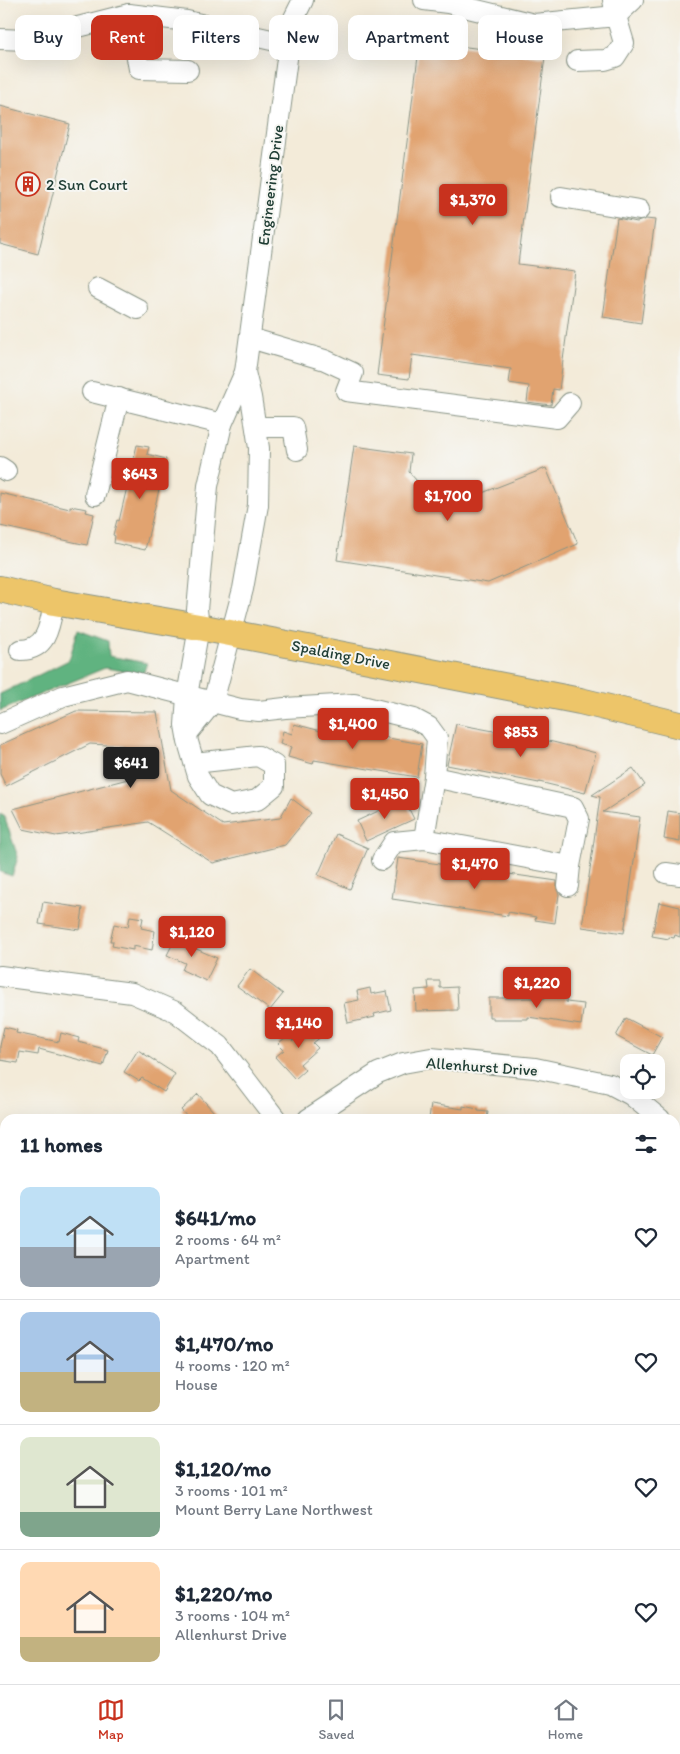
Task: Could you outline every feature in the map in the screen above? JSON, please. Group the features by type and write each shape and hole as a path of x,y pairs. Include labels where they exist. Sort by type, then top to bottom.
{"main road":[{"name":"Spalding Drive","path":"0,588 54,602 199,627 580,700 680,725"}],"street":[{"name":"Engineering Drive","path":"296,15 303,0"},
{"path":"424,0 448,3 534,24 614,8 633,0"},
{"path":"578,61 605,60 616,57 624,42 614,8"},
{"path":"0,38 27,40 128,14 187,21 269,39"},
{"path":"128,14 139,69 188,70"},
{"name":"Engineering Drive","path":"194,763 185,725 187,696 199,627 197,610 208,486 222,424 245,372 287,60"},
{"path":"561,196 639,210"},
{"path":"98,288 138,309"},
{"path":"250,338 325,360 353,374 346,391 557,418 570,402"},
{"name":"Engineering Drive","path":"213,702 243,589 258,505 259,448 245,372"},
{"path":"92,392 222,424"},
{"path":"95,495 118,398"},
{"path":"256,427 293,427 297,450"},
{"path":"20,650 30,650 41,643 48,631 54,602"},
{"path":"0,724 63,696 127,680 240,709 259,711 354,704 414,719 429,726 437,738 434,777 424,839"},
{"path":"187,734 213,702"},
{"path":"382,860 394,842 424,839 569,876 579,819 573,807 434,777"},
{"path":"0,976 132,993 176,1012 220,1046 272,1114"},
{"name":"Allenhurst Drive","path":"316,1114 378,1073 404,1064 432,1058 535,1068 610,1084 631,1095 654,1114"}],"green space":[{"path":"78,630 108,641 109,656 147,663 143,674 105,668 0,711 0,694 69,660"},
{"path":"0,814 4,816 18,857 12,876 0,872"}],"building":[{"path":"468,47 478,48 478,60 545,60 518,264 575,271 559,390 553,389 551,405 527,402 529,386 509,383 511,369 412,355 409,379 377,375 418,60 468,60"},
{"name":"2 Sun Court","path":"0,106 70,124 38,254 0,244"},
{"path":"617,218 637,222 646,219 655,220 641,323 603,317"},
{"path":"137,445 149,447 147,454 166,459 145,550 114,543 115,536 113,535 117,520 119,521"},
{"path":"354,446 411,454 409,472 424,489 472,497 546,468 578,544 488,583 337,560"},
{"path":"0,493 70,509 70,506 87,509 86,512 94,514 87,545 0,526"},
{"path":"76,711 157,712 171,790 223,825 280,818 291,798 311,813 285,845 213,863 148,822 56,836 23,829 13,809 128,779 124,746 90,744 6,786 0,774 0,745"},
{"path":"294,724 325,732 326,727 422,744 417,777 314,760 313,764 288,757 291,747 280,744 283,731 292,734"},
{"path":"456,724 553,742 596,753 585,793 539,782 447,765"},
{"path":"633,768 645,785 603,812 640,817 624,933 582,927 600,797 592,795"},
{"path":"404,799 414,819 366,841 357,821"},
{"path":"668,811 680,813 680,842 664,839"},
{"path":"336,834 368,848 350,889 318,875"},
{"path":"398,858 557,881 559,894 555,923 535,920 536,917 508,912 508,916 392,899"},
{"path":"43,902 83,908 80,930 39,924"},
{"path":"659,902 680,907 680,937 675,935 674,938 669,937 669,939 652,936"},
{"path":"130,916 143,918 141,928 155,931 152,950 133,946 133,950 112,946 113,941 110,941 114,924 128,927"},
{"path":"177,935 196,944 194,948 217,958 206,981 182,970 185,963 167,955"},
{"path":"250,969 283,994 270,1010 237,986"},
{"path":"428,981 440,981 440,988 457,987 458,1010 416,1011 415,990 429,989"},
{"path":"370,988 371,994 387,991 391,1010 374,1014 375,1017 348,1023 344,1003 359,1000 357,991"},
{"path":"546,992 567,995 566,1002 584,1004 581,1025 528,1017 528,1019 493,1019 493,1017 489,1017 489,998 545,998"},
{"path":"626,1018 662,1037 653,1054 650,1054 616,1036"},
{"path":"315,1021 326,1033 313,1043 318,1048 300,1064 305,1070 295,1079 275,1057 284,1050 278,1044 288,1035 293,1041"},
{"path":"4,1027 17,1030 16,1033 59,1042 61,1033 79,1038 78,1042 108,1050 103,1066 39,1049 38,1055 20,1052 18,1063 0,1060 0,1046"},
{"path":"138,1050 175,1074 164,1092 142,1078 139,1081 124,1072"},
{"path":"198,1094 216,1114 185,1114 181,1110"},
{"path":"431,1104 463,1109 463,1106 488,1112 488,1114 430,1114"}],"place":[{"name":"2 Sun Court","path":"28,184"}]}
